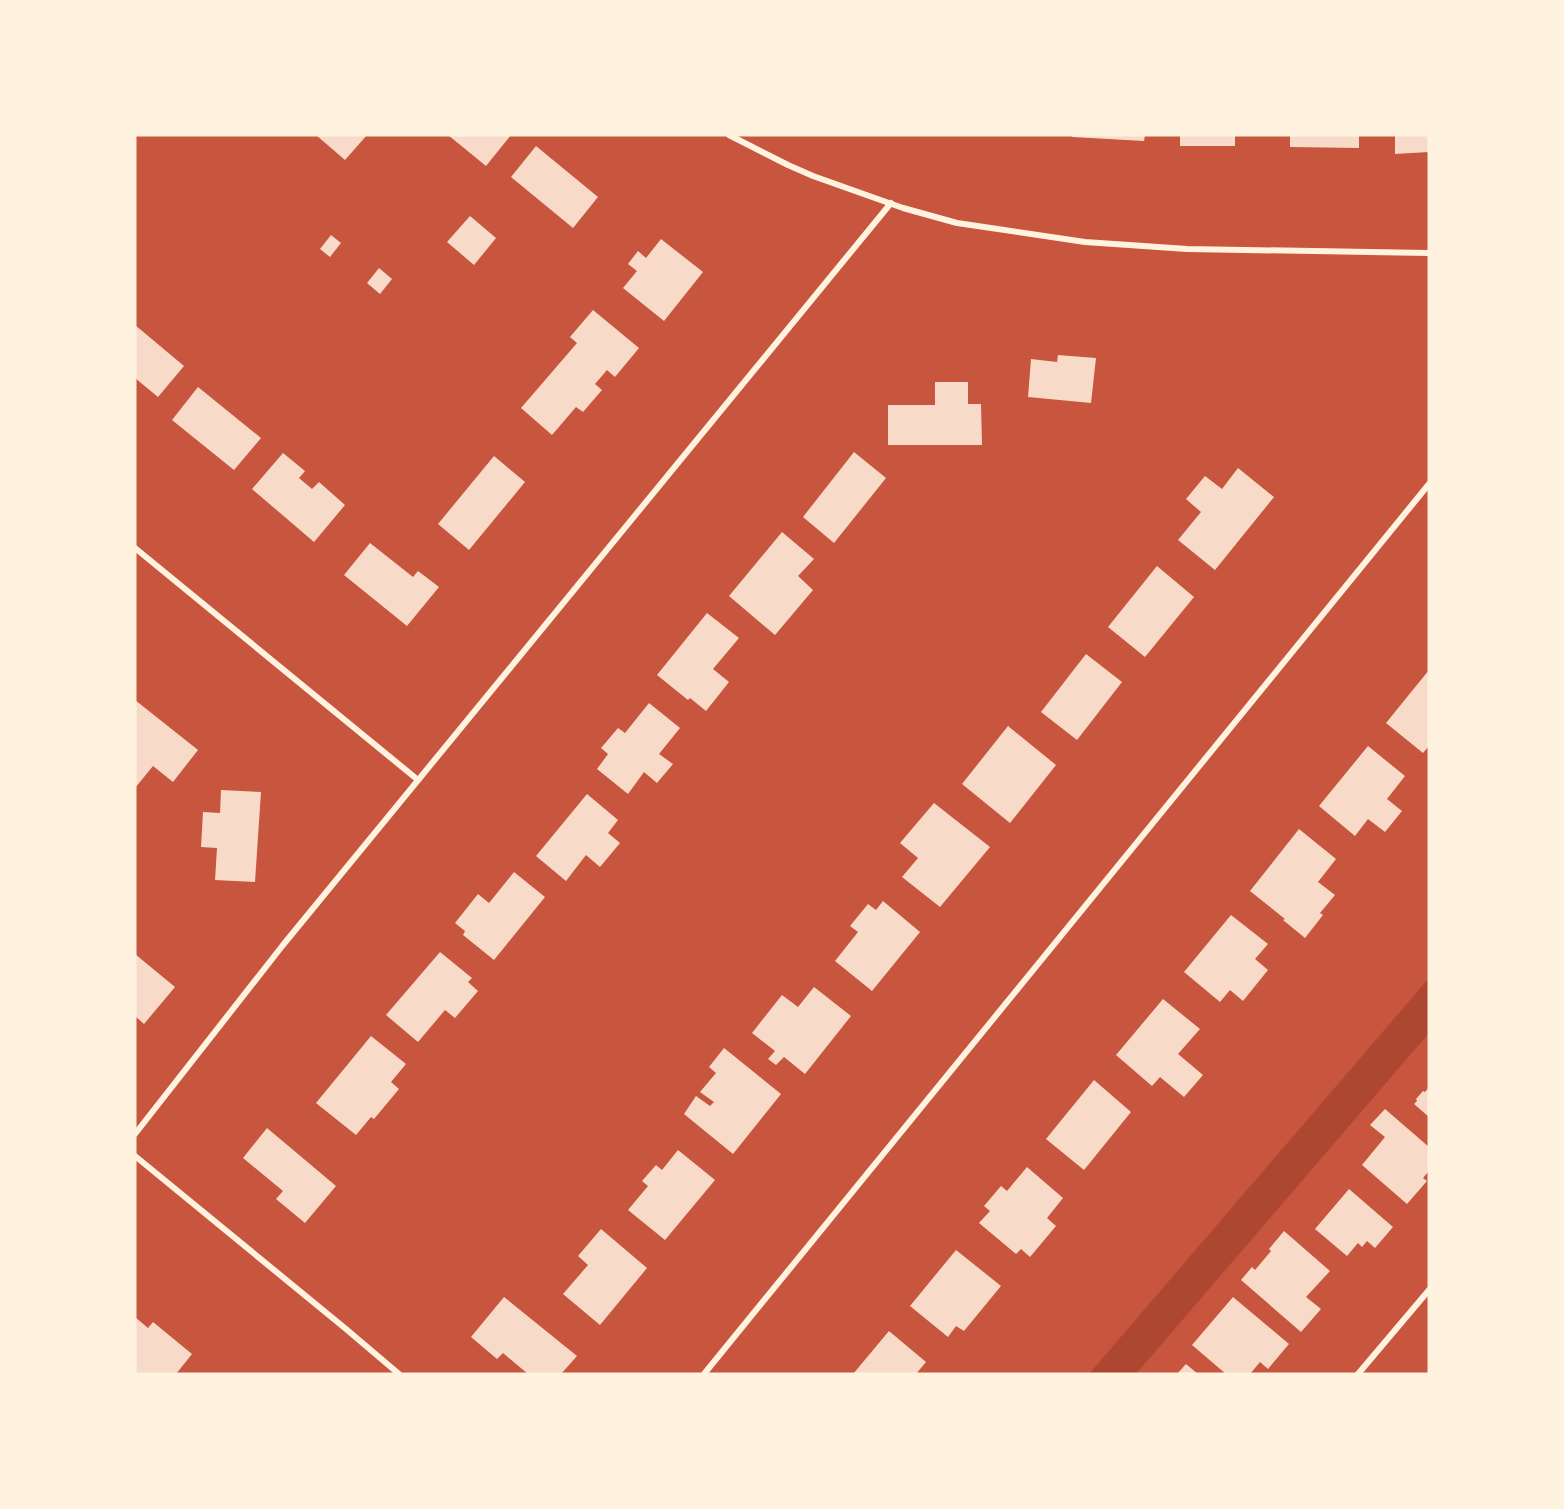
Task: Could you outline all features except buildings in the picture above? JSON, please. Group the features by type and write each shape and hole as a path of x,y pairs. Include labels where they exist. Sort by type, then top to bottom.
{"street":[{"path":"729,135 813,176 903,208 957,223 1096,243 1187,249 1429,253"},
{"path":"135,1134 283,945 891,203"},
{"path":"704,1374 1429,484"},
{"path":"135,548 418,780"},
{"path":"135,1156 399,1374"},
{"path":"1358,1374 1429,1290"}],"shaded area":[{"path":"1429,978 1429,1033 1136,1374 1089,1374"}]}
